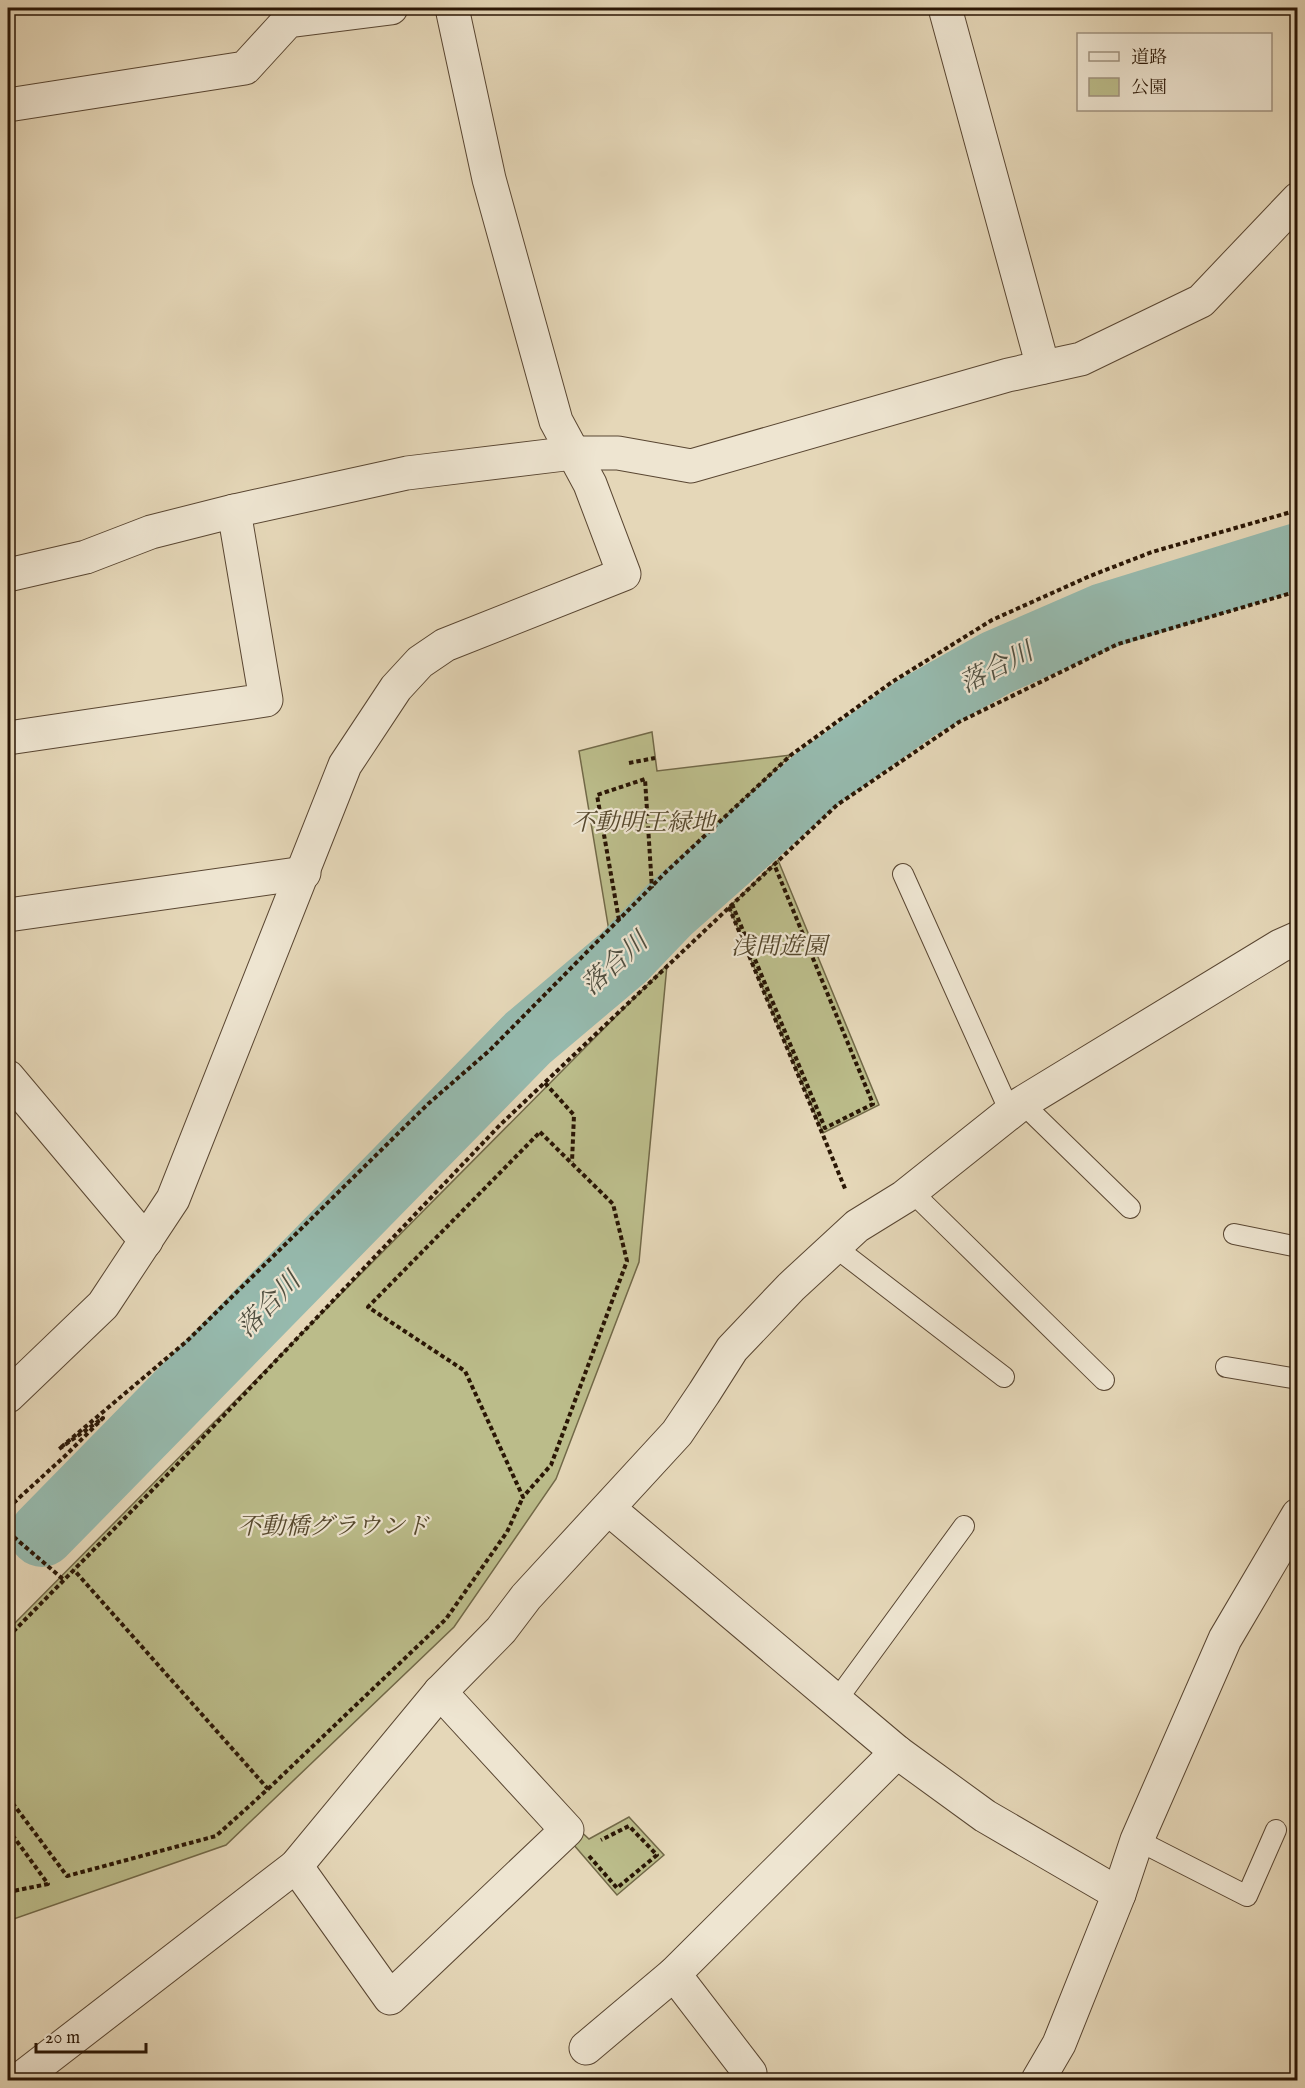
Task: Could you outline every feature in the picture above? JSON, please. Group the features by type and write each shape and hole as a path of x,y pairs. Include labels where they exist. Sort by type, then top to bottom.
{"street":[{"path":"8,105 245,68 288,21 390,8"},
{"path":"8,1396 103,1305 173,1199 345,765 396,688 420,662 445,645 624,574 590,484 556,421 489,179 452,8"},
{"path":"945,8 1043,367"},
{"path":"8,575 86,557 151,532 407,473 573,453 618,453 692,466 1008,375 1081,359 1201,301 1298,199"},
{"path":"8,738 266,700 234,512"},
{"path":"8,915 304,873"},
{"path":"19,2080 296,1866 440,1692 501,1629 526,1597 677,1433 732,1349 791,1287 860,1224 911,1191 1016,1107 1280,946 1298,938"},
{"path":"8,1077 146,1241"},
{"path":"609,1509 897,1752 985,1816 1119,1894"},
{"path":"1038,2080 1059,2044 1119,1894 1137,1840 1225,1639 1298,1515"},
{"path":"296,1866 390,1998 575,1839 440,1692"},
{"path":"586,2049 674,1974 897,1752"},
{"path":"674,1974 753,2077"}],"lane":[{"path":"903,874 1016,1107 1130,1208"},
{"path":"911,1191 1104,1380"},
{"path":"1234,1234 1298,1247"},
{"path":"835,1247 1004,1377"},
{"path":"1226,1367 1298,1379"},
{"path":"836,1701 964,1526"},
{"path":"1137,1840 1247,1896 1276,1830"}],"path":[{"path":"8,1508 103,1418 59,1449 187,1341 428,1104 490,1050 652,889 667,871 791,755 892,682 992,620 1090,576 1152,552 1298,510"},
{"path":"8,1637 171,1471 500,1125 837,805 959,722 1118,644 1298,591"},
{"path":"629,763 655,758"},
{"path":"619,920 597,795 645,779 652,889"},
{"path":"730,905 825,1128 873,1104 774,864"},
{"path":"730,905 860,1224"},
{"path":"544,1083 574,1115 572,1163"},
{"path":"8,1797 67,1876 216,1836 446,1619 507,1532 523,1497 551,1465 627,1261 613,1204 540,1131 368,1307 465,1371 523,1497"},
{"path":"8,1532 64,1580"},
{"path":"74,1570 268,1789"},
{"path":"629,1826 657,1855 617,1888 575,1839 629,1826"},
{"path":"8,1829 48,1884 8,1892"}],"green space":[{"name":"不動明王緑地","path":"652,732 657,771 791,755 667,871 609,931 579,751"},
{"name":"浅間遊園","path":"778,860 879,1105 823,1133 729,907"},
{"name":"不動橋グラウンド","path":"667,965 639,1262 556,1479 454,1627 226,1845 8,1921 8,1630"},
{"path":"629,1817 664,1855 617,1895 567,1837 576,1827 589,1839"}],"waterway":[{"name":"落合川","path":"42,1534 528,1038 624,957 669,910 817,779 916,708 996,663 1104,616 1298,556"}]}
